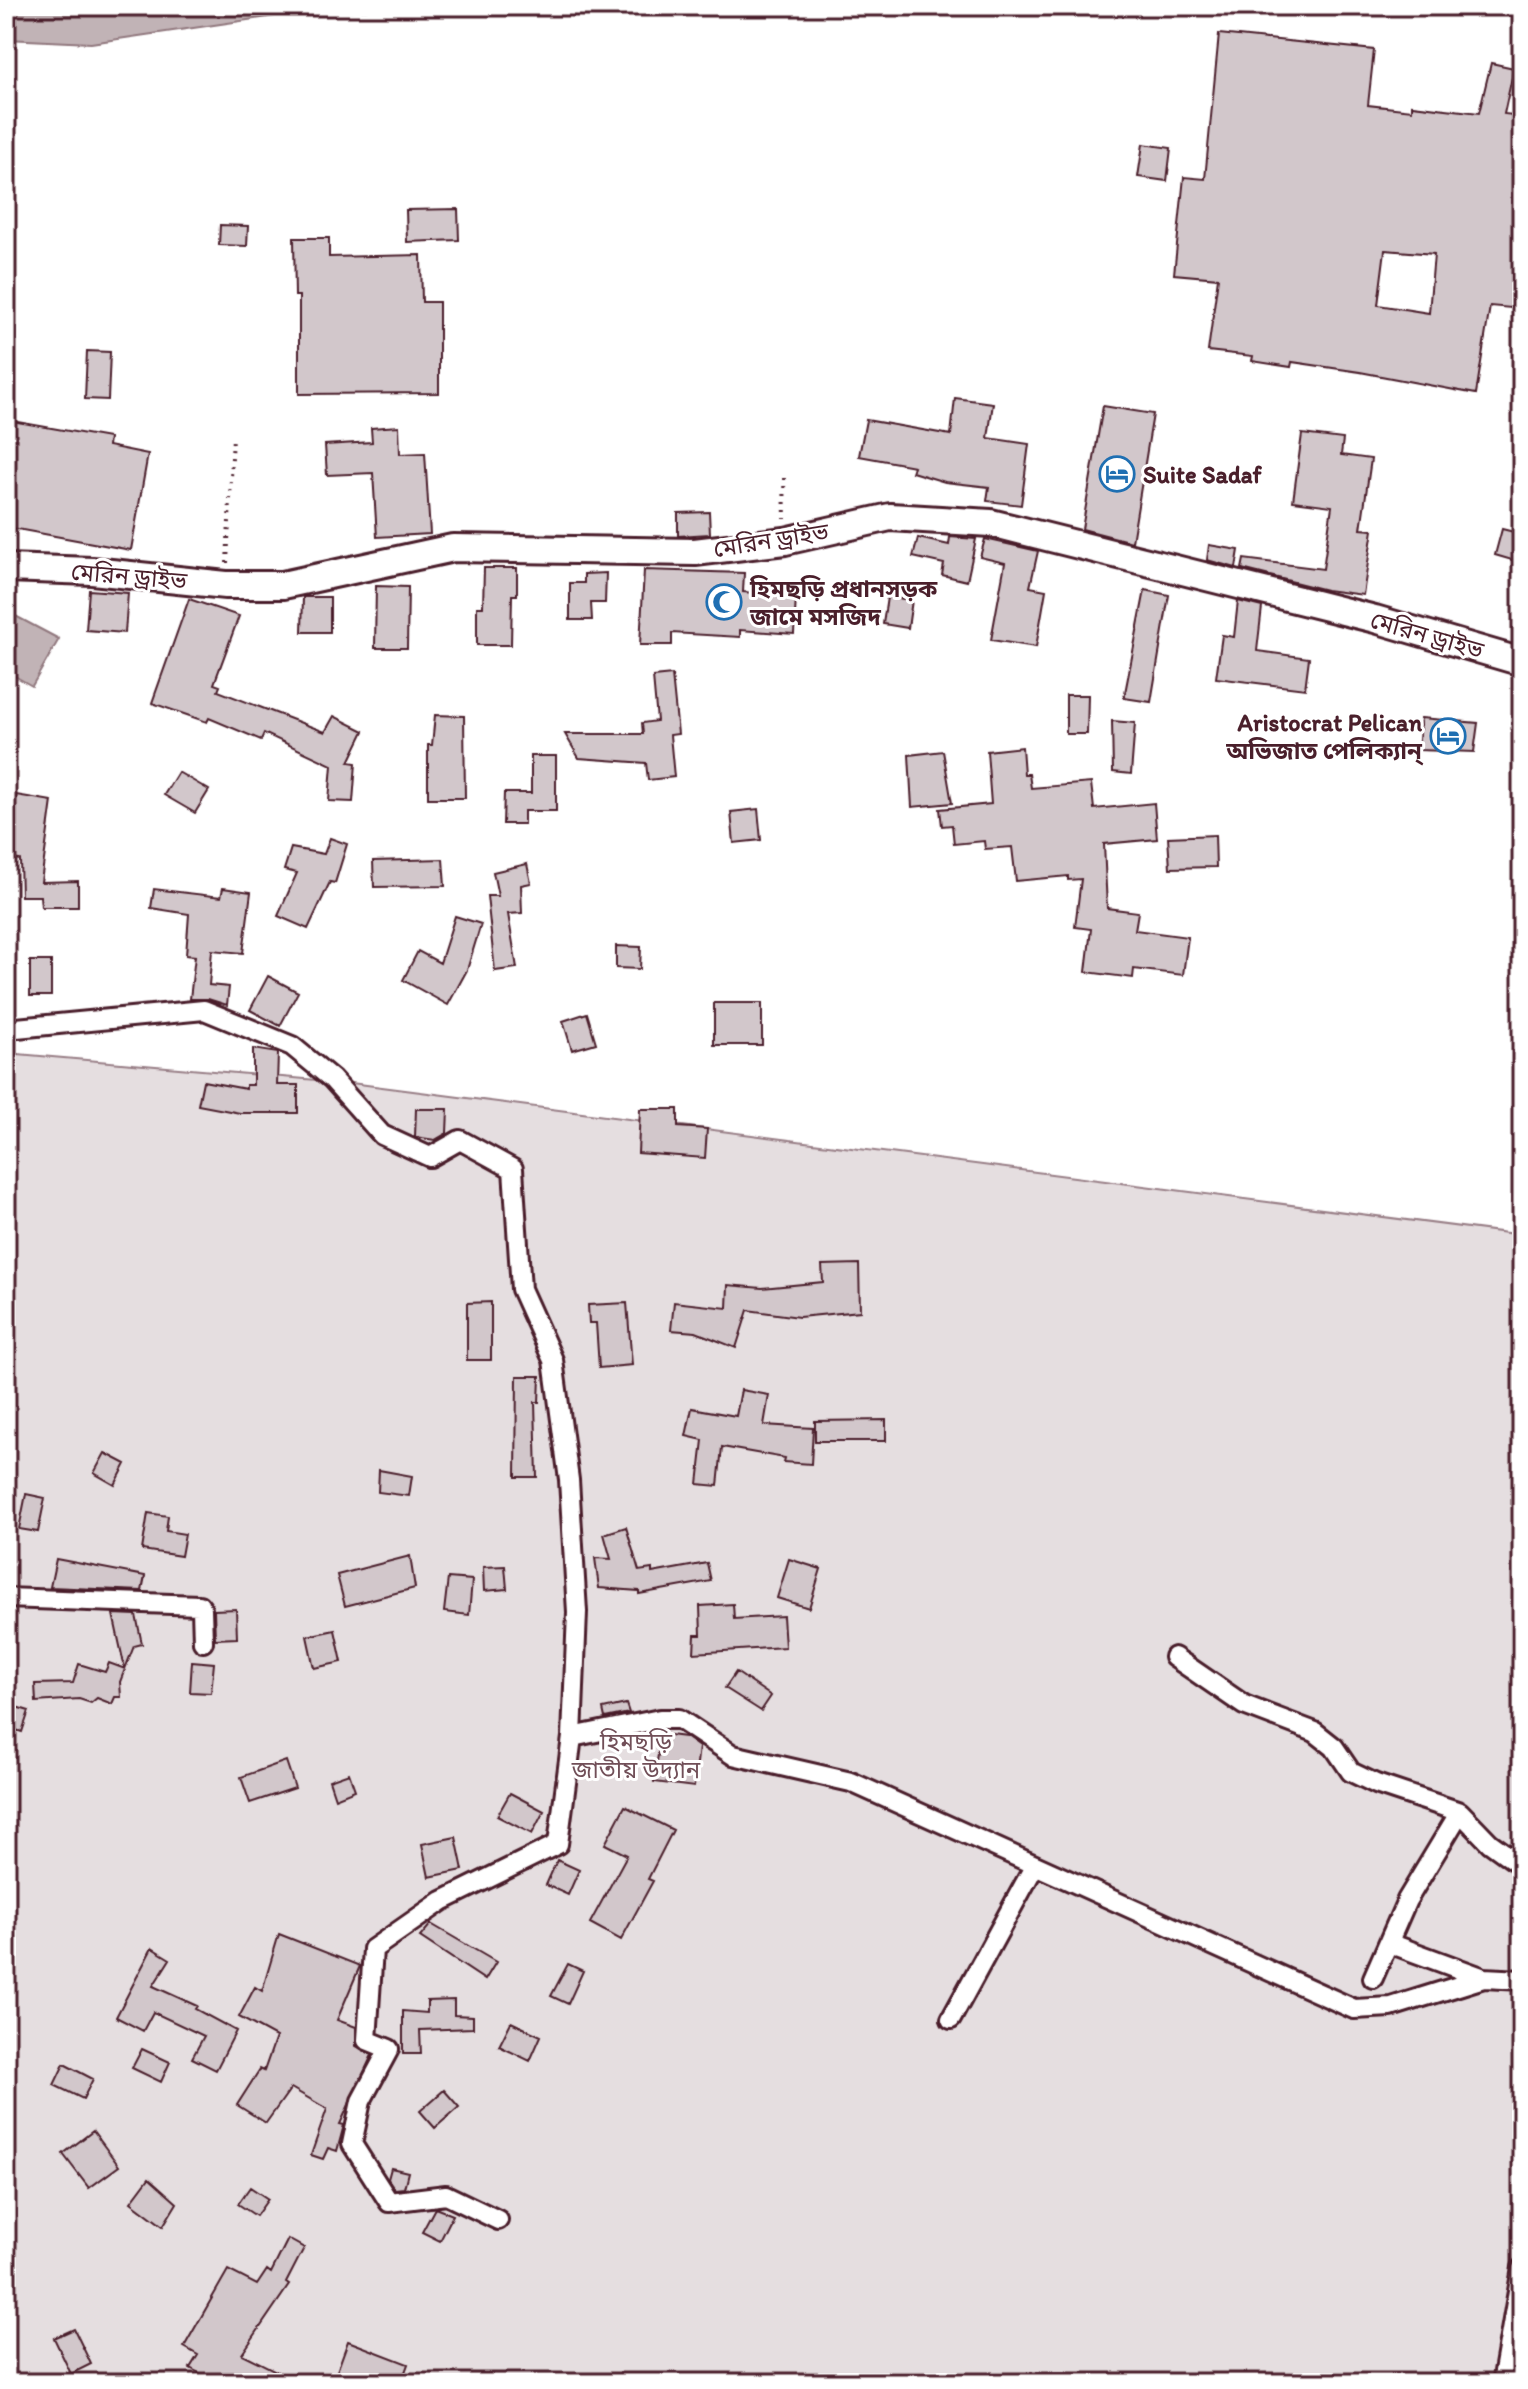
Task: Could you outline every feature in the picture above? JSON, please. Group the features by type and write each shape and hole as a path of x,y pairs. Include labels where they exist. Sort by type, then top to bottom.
{"main road":[{"name":"মেরিন ড্রাইভ","path":"6,568 92,571 226,585 283,585 453,548 695,552 785,541 890,517 991,523 1375,619 1522,662"}],"street":[{"path":"6,1029 204,1010 292,1046 332,1079 382,1135 430,1157 460,1140 513,1169 521,1289 553,1360 569,1480 577,1612 572,1737 558,1844 442,1901 373,1949 367,2040 389,2049 361,2101 352,2144 389,2202 446,2195 498,2220"},
{"path":"6,1598 199,1605 203,1642"},
{"path":"1174,1657 1244,1705 1315,1732 1334,1747 1351,1772 1460,1812 1490,1843 1522,1866"},
{"path":"572,1737 660,1719 679,1719 733,1755 851,1782 1354,2009 1391,2007 1484,1978"},
{"path":"1373,1978 1407,1900 1460,1812"},
{"path":"951,2019 1035,1865"},
{"path":"1389,1943 1484,1978 1522,1980"},
{"path":"1502,2383 1522,2268"}],"path":[{"path":"226,585 233,436"},
{"path":"784,478 785,541"}],"green space":[{"name":"হিমছড়ি জাতীয় উদ্যান","path":"6,1053 351,1083 1522,1235 1522,2383 6,2383"}],"shaded area":[{"path":"6,6 412,6 282,15 91,43 6,39"},
{"path":"6,611 59,639 32,686 6,671"}],"building":[{"path":"1219,34 1374,50 1368,105 1412,110 1412,105 1479,113 1491,63 1514,68 1504,114 1522,116 1522,309 1490,306 1476,394 1360,372 1292,362 1291,367 1252,361 1253,356 1208,351 1218,278 1174,274 1184,177 1205,179","holes":["1385,250 1434,254 1429,313 1378,305"]},
{"path":"1143,144 1171,148 1167,181 1138,177"},
{"path":"458,209 459,240 407,242 406,210"},
{"path":"220,225 248,226 247,246 219,245"},
{"path":"294,238 329,238 329,257 421,255 422,302 439,302 439,393 299,394 299,296 295,296"},
{"path":"87,351 110,352 108,400 85,399"},
{"path":"955,398 993,403 988,438 1029,444 1021,505 987,501 989,487 945,482 912,472 914,466 859,456 866,420 951,435"},
{"name":"Suite Sadaf","path":"1103,406 1153,414 1132,542 1082,529"},
{"path":"6,420 109,438 108,446 148,454 131,550 6,527"},
{"path":"399,426 400,454 425,453 430,534 377,537 373,473 327,475 325,445 372,442 371,428"},
{"path":"1302,434 1343,439 1341,455 1371,459 1361,529 1373,530 1363,595 1326,590 1242,569 1244,559 1323,569 1332,506 1293,501"},
{"path":"709,512 710,534 678,536 678,513"},
{"path":"1502,529 1522,534 1522,563 1495,555"},
{"path":"950,537 976,539 967,581 942,575 944,564 913,557 918,538 949,545"},
{"path":"985,539 1038,551 1030,587 1046,590 1036,647 991,640 1005,563 980,557"},
{"path":"1209,545 1239,550 1236,568 1207,560"},
{"path":"484,568 517,568 517,595 512,595 511,645 477,645 477,607 483,607"},
{"path":"644,570 744,573 743,592 796,596 794,634 740,630 740,637 672,633 672,645 640,645"},
{"path":"606,573 605,603 591,603 592,620 570,620 570,583 584,583 584,574"},
{"path":"376,586 408,587 407,648 375,648"},
{"path":"89,590 128,593 125,633 86,630"},
{"path":"1145,590 1169,595 1151,702 1124,698"},
{"path":"303,597 330,597 330,632 302,632"},
{"path":"887,597 912,600 908,628 883,624"},
{"path":"189,599 239,616 214,684 220,686 218,691 325,732 334,716 364,731 349,762 356,763 353,802 329,801 332,765 264,733 261,740 209,718 207,722 152,703"},
{"path":"1238,601 1262,607 1257,651 1309,658 1305,689 1216,678 1222,635 1234,637"},
{"path":"672,675 678,734 670,735 674,777 648,780 646,763 579,758 565,734 643,734 642,723 657,721 653,677"},
{"path":"1066,695 1088,695 1087,734 1066,734"},
{"path":"435,715 464,716 465,798 428,798 428,745 432,745"},
{"name":"Aristocrat Pelican অভিজাত পেলিক্যান্","path":"1421,718 1478,723 1474,752 1418,750"},
{"path":"1112,721 1135,723 1131,774 1113,772"},
{"path":"1022,747 1024,774 1029,774 1031,788 1091,783 1094,809 1154,803 1157,839 1104,844 1107,908 1138,912 1135,930 1188,937 1183,975 1134,969 1133,978 1086,972 1091,929 1075,927 1081,879 1068,880 1068,876 1016,881 1012,847 985,849 984,841 954,844 952,825 942,826 940,809 991,804 987,751"},
{"path":"943,751 952,803 912,807 909,755"},
{"path":"531,756 556,756 556,811 524,811 524,824 503,824 504,793 531,793"},
{"path":"178,772 209,790 195,813 164,795"},
{"path":"16,795 52,801 41,882 78,881 78,907 41,907 40,896 21,896 20,860 6,858"},
{"path":"758,809 761,840 734,843 731,812"},
{"path":"1215,835 1216,867 1170,868 1168,837"},
{"path":"330,838 347,844 335,883 330,882 308,929 278,916 297,873 284,870 291,848 324,854"},
{"path":"443,859 445,886 374,887 373,861"},
{"path":"527,864 531,883 521,885 522,913 508,914 517,968 495,971 487,896 498,896 493,872"},
{"path":"223,888 251,892 243,953 212,950 209,985 229,987 227,1005 208,999 190,999 195,956 186,955 189,914 151,908 154,889 221,897"},
{"path":"455,916 481,924 467,970 448,1005 403,980 418,951 440,963"},
{"path":"616,946 641,947 640,969 616,968"},
{"path":"30,961 51,961 51,996 30,996"},
{"path":"268,976 298,992 280,1026 250,1010"},
{"path":"714,1003 762,1003 762,1045 714,1045"},
{"path":"587,1013 596,1043 572,1050 563,1021"},
{"path":"253,1049 278,1053 277,1085 298,1085 298,1113 240,1113 198,1105 203,1081 246,1089 246,1085 253,1085"},
{"path":"416,1109 448,1109 447,1133 435,1140 415,1137"},
{"path":"640,1109 678,1109 678,1127 707,1129 705,1158 638,1153"},
{"path":"859,1264 860,1311 799,1317 748,1310 736,1348 696,1332 671,1330 674,1302 727,1308 728,1285 762,1288 823,1282 822,1265"},
{"path":"491,1302 491,1360 467,1360 467,1303"},
{"path":"627,1303 632,1365 599,1368 596,1323 589,1323 588,1305"},
{"path":"517,1376 540,1376 539,1402 535,1402 537,1477 516,1477"},
{"path":"741,1390 769,1395 764,1425 813,1428 811,1464 784,1462 785,1458 722,1447 718,1486 698,1484 703,1440 686,1436 692,1408 736,1416"},
{"path":"886,1420 886,1441 815,1441 815,1421"},
{"path":"105,1453 126,1464 115,1485 94,1473"},
{"path":"379,1470 412,1476 409,1496 378,1492"},
{"path":"26,1494 45,1498 38,1532 19,1529"},
{"path":"148,1513 168,1516 166,1531 185,1534 181,1556 142,1550"},
{"path":"626,1527 639,1571 652,1569 652,1573 707,1563 711,1581 639,1594 639,1591 599,1588 595,1558 611,1559 604,1534"},
{"path":"410,1556 415,1588 345,1606 337,1575"},
{"path":"56,1559 145,1576 142,1591 50,1587"},
{"path":"789,1559 821,1569 809,1608 777,1598"},
{"path":"505,1566 507,1589 484,1591 483,1567"},
{"path":"448,1578 472,1580 469,1615 444,1612"},
{"path":"733,1604 734,1619 783,1616 785,1647 694,1653 695,1635 701,1635 700,1606"},
{"path":"236,1609 237,1638 215,1639 214,1610"},
{"path":"113,1614 136,1615 142,1644 134,1646 120,1682 121,1697 115,1697 112,1704 97,1698 91,1703 79,1699 36,1702 35,1684 73,1683 79,1664 105,1672 109,1663 125,1669"},
{"path":"335,1630 342,1662 314,1668 307,1636"},
{"path":"192,1661 214,1663 211,1693 190,1692"},
{"path":"736,1672 771,1696 761,1711 725,1688"},
{"path":"6,1704 29,1711 22,1732 6,1727"},
{"path":"626,1704 629,1713 605,1718 603,1709"},
{"path":"661,1734 685,1737 699,1747 694,1787 654,1782"},
{"path":"286,1761 295,1788 250,1803 241,1777"},
{"path":"349,1773 355,1790 335,1798 329,1780"},
{"path":"510,1793 544,1811 532,1834 497,1816"},
{"path":"625,1806 673,1830 648,1879 653,1881 621,1940 590,1923 627,1855 605,1844"},
{"path":"456,1837 463,1870 429,1877 422,1844"},
{"path":"557,1860 579,1870 568,1895 546,1885"},
{"path":"431,1924 496,1962 485,1980 420,1937"},
{"path":"279,1934 360,1966 337,2020 356,2027 356,2046 372,2055 340,2124 344,2125 337,2151 328,2148 323,2159 311,2155 327,2109 291,2088 266,2123 237,2105 260,2069 264,2071 276,2037 239,2017 255,1987 262,1991"},
{"path":"152,1948 170,1959 153,1986 197,2006 195,2009 236,2031 216,2070 192,2058 204,2036 153,2012 143,2031 116,2017"},
{"path":"568,1964 583,1971 568,2004 551,1996"},
{"path":"454,2000 454,2015 473,2016 473,2028 420,2030 421,2054 403,2054 403,2011 427,2013 427,2001"},
{"path":"511,2022 541,2036 530,2061 499,2046"},
{"path":"142,2049 170,2062 161,2082 132,2068"},
{"path":"64,2064 93,2079 83,2099 54,2085"},
{"path":"444,2090 459,2107 435,2128 420,2111"},
{"path":"93,2131 119,2166 89,2188 63,2154"},
{"path":"391,2168 408,2172 404,2188 395,2189 388,2179"},
{"path":"149,2178 177,2203 163,2226 131,2202"},
{"path":"250,2187 268,2199 256,2216 238,2204"},
{"path":"435,2208 453,2215 440,2241 422,2232"},
{"path":"288,2239 304,2248 286,2283 289,2285 242,2354 300,2383 217,2383 190,2368 198,2355 184,2347 228,2270 257,2285 267,2270 271,2273"},
{"path":"74,2329 91,2364 71,2374 54,2338"},
{"path":"348,2341 408,2364 401,2383 361,2383 336,2374"}],"place":[{"name":"Suite Sadaf","path":"1117,474"},
{"name":"হিমছড়ি প্রধানসড়ক জামে মসজিদ","path":"724,602"},
{"name":"Aristocrat Pelican অভিজাত পেলিক্যান্","path":"1448,736"}]}
